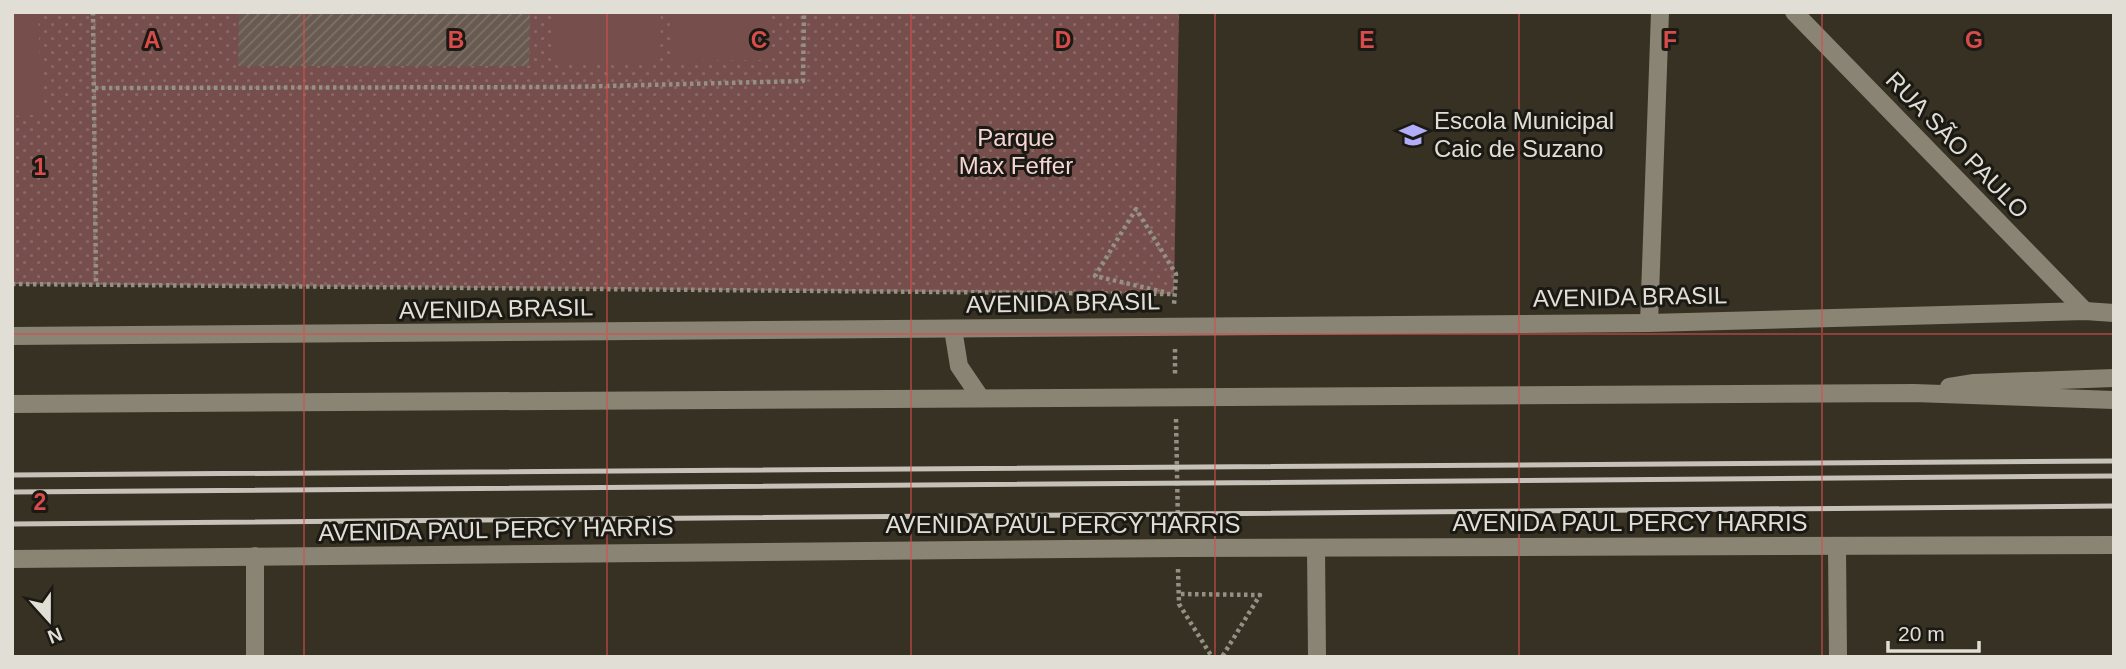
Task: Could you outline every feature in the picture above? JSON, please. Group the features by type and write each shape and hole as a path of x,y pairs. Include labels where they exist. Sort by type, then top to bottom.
{"main road":[{"path":"1649,323 1661,12"},
{"name":"RUA SÃO PAULO","path":"1794,12 2085,312"},
{"name":"AVENIDA BRASIL","path":"12,336 1649,323 2114,313"},
{"path":"953,329 959,366 980,397"},
{"path":"1914,393 1974,383 2114,378"},
{"path":"12,404 1914,393 2114,400"},
{"name":"AVENIDA PAUL PERCY HARRIS","path":"12,559 1316,548 2114,545"},
{"path":"1316,548 1317,657"},
{"path":"1837,548 1838,657"},
{"path":"254,657 255,556"}],"path":[{"path":"93,12 96,284"},
{"path":"95,88 566,87 803,81 804,12"},
{"path":"1174,294 1095,276 1136,209 1176,274 1174,307"},
{"path":"12,284 1174,294"},
{"path":"1174,348 1175,388"},
{"path":"1176,415 1178,536"},
{"path":"1178,563 1179,604 1212,657"},
{"path":"1181,596 1260,595 1223,657"}],"green space":[{"name":"Parque Max Feffer","path":"12,12 1179,12 1174,294 12,284"},
{"path":"12,12 38,12 42,114 12,116"},
{"path":"553,12 661,12 660,62 552,62"},
{"path":"670,12 769,12 769,60 671,61"}],"building":[{"path":"239,12 530,12 529,66 238,66"}],"railway":[{"path":"12,475 2114,461"},
{"path":"12,492 2114,476"},
{"path":"12,524 2114,506"}],"place":[{"name":"Escola Municipal Caic de Suzano","path":"1413,135"}]}
